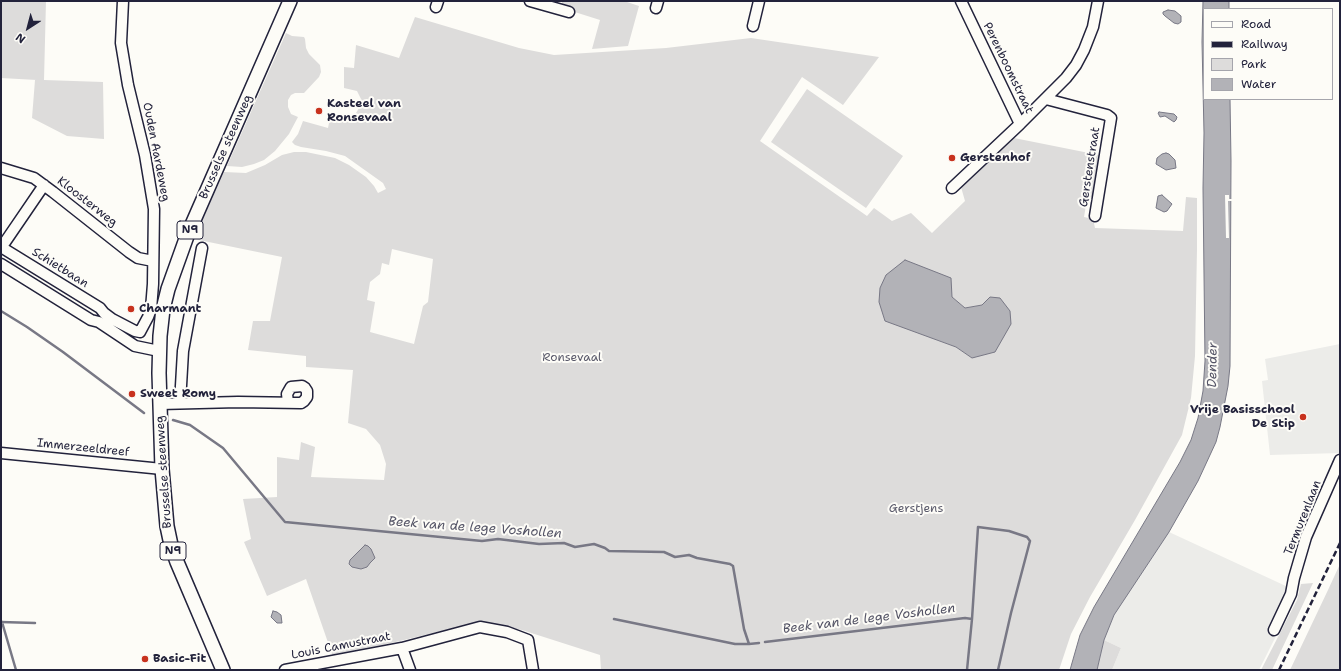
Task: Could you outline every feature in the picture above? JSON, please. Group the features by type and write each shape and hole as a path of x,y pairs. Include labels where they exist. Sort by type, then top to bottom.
{"main road":[{"name":"Brusselse steenweg","path":"223,670 171,545 167,526 162,469 159,350 163,309 168,289 187,236 290,1"}],"street":[{"name":"Ouden Aardeweg","path":"123,1 121,43 128,85 140,128 154,209 153,284 151,309 140,332"},
{"path":"530,1 569,12"},
{"name":"Perenboomstraat","path":"961,1 1020,124"},
{"path":"952,188 1046,99 1070,73 1084,50 1093,27 1098,1"},
{"path":"753,26 756,2"},
{"name":"Gerstenstraat","path":"1046,99 1107,115 1111,118 1095,216"},
{"name":"Kloosterweg","path":"1,168 34,178 129,252 138,258 153,261"},
{"name":"Schietbaan","path":"44,185 1,247 100,308 101,317 135,346 159,350"},
{"name":"Brusselse steenweg","path":"180,403 183,351 202,248"},
{"name":"Schietbaan","path":"1,264 91,320 101,317 140,332"},
{"path":"153,284 168,289"},
{"path":"140,332 144,348"},
{"path":"160,404 288,402"},
{"name":"Immerzeeldreef","path":"1,453 162,469"},
{"name":"Termurenlaan","path":"1274,630 1291,594 1306,537 1340,460"},
{"name":"Louis Camustraat","path":"285,670 402,648 480,627 507,632 528,640 533,670"},
{"name":"Louis Camustraat","path":"402,648 410,670"}],"shaded area":[{"name":"Vrije Basisschool De Stip","path":"1340,344 1340,453 1270,455 1262,381 1268,380 1265,359"},
{"path":"1169,532 1288,587 1267,632 1276,636 1259,670 1112,670 1121,648 1104,640 1114,615"}],"green space":[{"path":"1,1 46,1 44,80 103,82 104,139 67,136 32,118 35,80 37,80 1,78"},
{"path":"562,1 624,1 639,6 628,46 592,49 600,20 562,8"},
{"path":"415,17 519,48 554,55 666,48 751,38 879,57 843,105 802,77 760,141 867,216 874,208 892,221 911,213 932,233 965,201 961,187 1014,138 1099,155 1093,196 1087,199 1084,217 1093,219 1095,228 1183,231 1186,197 1197,198 1195,356 1191,398 1182,435 1090,597 1071,634 1059,670 601,670 600,655 522,630 479,622 333,657 306,579 267,596 244,542 251,539 243,499 277,497 277,457 299,460 301,442 315,447 311,477 384,480 386,464 380,445 366,429 348,423 353,370 306,367 306,356 248,350 253,321 270,321 282,257 194,239 224,172 246,173 265,165 282,155 294,152 306,152 335,158 349,165 366,177 378,193 386,189 383,183 345,156 301,147 292,142 298,134 303,121 328,128 330,118 336,119 337,116 348,119 351,115 356,113 361,99 357,91 344,88 344,67 354,68 356,45 399,58","holes":["392,249 433,259 428,302 423,306 414,344 370,332 375,302 367,300 370,282 380,274 382,263 389,265","952,297 965,308 982,305 972,358 956,347 937,340"]},
{"path":"286,33 292,36 304,37 309,54 320,65 321,72 319,77 304,93 295,93 291,95 288,100 288,107 291,114 298,117 289,134 275,151 264,160 254,164 242,167 227,166"},
{"path":"807,89 903,156 866,208 771,142"},
{"path":"1340,564 1340,670 1290,670 1328,590"},
{"path":"1313,583 1272,670 1261,670 1297,600 1301,584"},
{"path":"1104,640 1121,648 1112,670 1097,670"}],"water":[{"path":"1203,1 1229,1 1229,8 1203,8 1203,88 1202,42"},
{"path":"1168,10 1175,11 1181,16 1181,22 1178,24 1174,23 1165,16 1163,12"},
{"name":"Dender","path":"1203,100 1230,100 1230,366 1228,386 1220,427 1216,442 1198,481 1169,532 1114,615 1104,640 1097,670 1070,670 1080,635 1094,607 1180,462 1191,440 1198,418 1203,391 1205,361 1203,188"},
{"path":"1159,112 1174,114 1177,117 1176,120 1174,122 1165,116 1160,117"},
{"path":"1166,153 1175,160 1176,168 1166,170 1156,164 1157,158"},
{"path":"1162,195 1172,204 1167,211 1164,212 1156,208 1158,196"},
{"path":"905,260 951,278 952,297 965,308 982,305 990,297 1000,298 1010,311 1011,324 995,352 972,358 956,347 885,321 879,302 880,288 886,275"},
{"path":"365,545 371,549 375,558 367,567 361,569 352,567 349,564 350,560"},
{"path":"273,611 281,615 282,623 277,623 271,617"}],"pier":[{"path":"1225,195 1229,195 1229,199 1232,199 1232,201 1228,201 1229,238 1226,238"}],"waterway":[{"name":"Beek van de lege Voshollen","path":"1,311 63,352 144,413"},
{"name":"Beek van de lege Voshollen","path":"173,420 190,425 223,448 285,522 482,541 498,539 539,544 564,543 575,547 594,544 609,551 664,552 675,557 689,555 697,558 730,564 733,566 744,629 749,644"},
{"path":"972,619 978,527 1009,531 1027,537 1030,541 998,670"},
{"name":"Beek van de lege Voshollen","path":"765,642 965,618 972,619 967,670"},
{"name":"Beek van de lege Voshollen","path":"614,619 735,644 759,643"},
{"path":"1,622 35,623"},
{"path":"2,622 16,670"}],"railway":[{"path":"1279,670 1340,543"}],"place":[{"name":"Kasteel van Ronsevaal","path":"319,111"},
{"name":"Gerstenhof","path":"952,158"},
{"name":"Charmant","path":"131,309"},
{"name":"Sweet Romy","path":"132,394"},
{"name":"Vrije Basisschool De Stip","path":"1303,417"},
{"name":"Basic-Fit","path":"145,659"}],"park label":[{"name":"Ronsevaal","path":"572,358"},
{"name":"Gerstjens","path":"916,509"}]}
